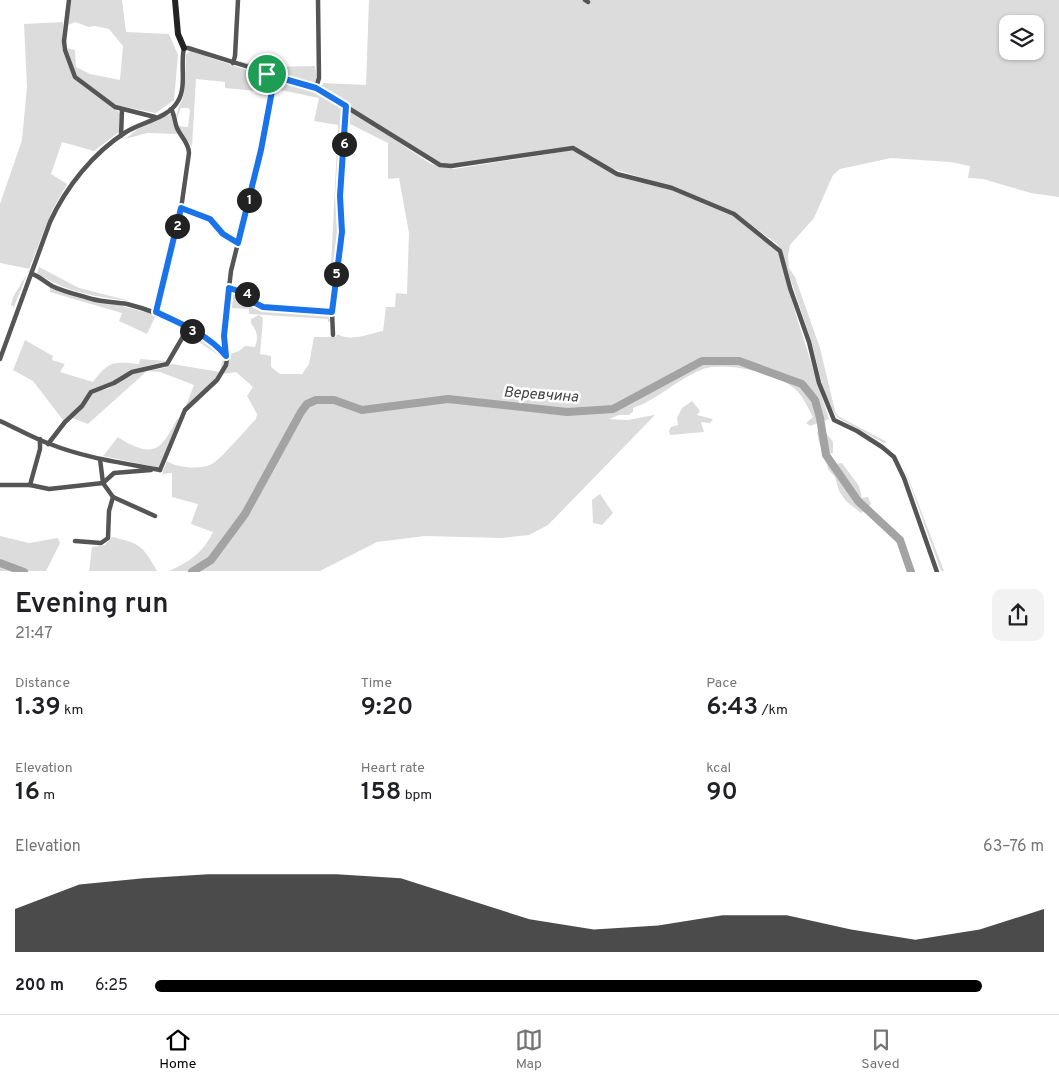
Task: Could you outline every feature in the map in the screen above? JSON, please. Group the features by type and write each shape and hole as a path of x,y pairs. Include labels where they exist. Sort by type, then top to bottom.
{"street":[{"path":"69,0 64,41 65,50 75,77 122,110 156,118"},
{"path":"0,359 50,222 58,206 92,159 121,136 156,118 178,103 181,95 184,48 178,34 175,0"},
{"path":"233,63 238,0"},
{"path":"316,88 319,78 318,0"},
{"path":"184,48 316,88 440,164 451,166 572,148 617,174 672,188 734,214 775,245 780,251 790,288 809,342 819,382 834,420 857,431 894,457 904,478 937,572"},
{"path":"160,470 186,410 218,380 226,365 224,336 229,288 261,150 272,91 267,74"},
{"path":"333,335 332,312 342,232 340,196 346,106"},
{"path":"156,312 181,208 189,149 176,128 174,113 171,109"},
{"path":"121,136 122,110"},
{"path":"181,208 210,219 223,234 238,243"},
{"path":"32,274 52,286 95,300 124,304 156,312 188,328 220,349 226,357"},
{"path":"229,288 245,293 255,303 263,307 332,312"},
{"path":"48,444 65,422 82,406 91,392 114,384 132,372 167,364 188,328"},
{"path":"0,421 48,444 100,459 160,470"},
{"path":"30,485 40,449 40,439"},
{"path":"100,459 103,483 113,497 155,516"},
{"path":"0,486 30,485 49,489 103,483 114,472 160,470"},
{"path":"75,541 104,543 109,536 109,511 113,497"}],"shaded area":[{"path":"71,0 122,0 126,32 169,34 178,55 174,100 156,113 115,105 76,75 67,48 75,50 76,67 90,74 120,80 123,46 109,29 89,27 75,22 68,25"},
{"path":"369,0 582,0 587,3 588,0 1059,0 1059,197 1031,193 983,179 968,178 970,166 950,162 891,158 840,169 833,175 814,218 790,245 788,256 789,268 795,277 820,348 835,411 838,416 887,442 884,443 838,418 832,409 824,390 813,348 781,250 777,244 737,214 660,183 610,168 592,156 572,147 452,165 440,163 320,89 323,83 366,85"},
{"path":"63,22 62,48 73,78 120,113 119,132 94,151 62,142 51,174 67,184 52,211 29,269 0,263 0,204 22,140 27,87 24,24"},
{"path":"190,51 262,75 269,85 267,92 225,88 225,82 196,79 192,147 178,126 188,127 190,110 188,108 181,108 176,120 184,93 186,55"},
{"path":"239,61 266,67 315,66 317,81 311,84 304,83"},
{"path":"274,79 302,88 332,101 344,114 340,231 331,309 328,310 262,305 258,302 329,307 338,125 314,121 319,98 276,89"},
{"path":"350,110 431,164 454,169 573,150 618,176 669,188 735,217 778,251 829,419 810,426 806,423 813,417 797,391 786,383 763,373 724,366 703,369 651,400 633,408 633,412 629,415 619,415 609,419 628,420 659,414 655,415 548,525 529,535 502,538 425,536 377,542 320,571 169,571 195,556 213,532 191,524 198,504 172,497 172,473 162,474 167,461 189,467 202,467 212,464 228,450 256,419 257,414 247,396 253,387 236,372 223,374 228,363 228,355 239,351 245,346 255,347 257,334 251,319 259,315 263,318 260,354 271,356 271,367 280,374 302,374 309,364 314,337 336,337 337,334 354,337 383,331 386,307 395,307 396,293 407,294 409,233 399,178 388,179 388,143 350,124"},
{"path":"172,113 173,124 178,134 147,133 125,139 138,129"},
{"path":"39,267 79,288 130,301 81,293 59,285 37,273"},
{"path":"27,274 14,307 11,305 13,297"},
{"path":"50,287 156,315 147,334 119,321 122,313 50,292"},
{"path":"232,291 242,295 261,309 327,314 331,321 328,322 328,319 249,314 249,309 230,308"},
{"path":"189,331 219,350 225,361 220,371 223,358 187,334"},
{"path":"25,340 53,356 52,360 65,364 60,372 93,382 108,366 113,364 139,364 140,359 166,361 132,370 112,384 92,390 79,407 63,420 33,381 13,370"},
{"path":"172,364 220,372 185,408 194,385 160,372 147,371 88,424 72,418 95,391 108,389 132,373 164,368"},
{"path":"692,401 700,411 697,415 713,419 710,423 701,422 704,432 670,435 671,427 678,425 677,418 682,408"},
{"path":"179,416 175,434 160,468 103,456 118,437 143,449 159,446 168,436"},
{"path":"817,432 827,434 833,442 833,453 829,454 821,448"},
{"path":"900,456 944,571 941,571"},
{"path":"830,458 835,464 842,463 859,486 862,498 868,497 871,504 861,513 846,501 839,491 835,477 828,469 826,460"},
{"path":"600,494 613,513 602,525 593,523 592,500"},
{"path":"0,536 29,543 58,538 60,543 46,571 0,571"},
{"path":"112,537 129,541 140,547 157,571 89,571 92,547 105,545"}],"waterway":[{"name":"Веревчина","path":"192,572 211,560 245,514 301,412 307,404 316,400 334,400 362,410 448,399 567,412 613,409 702,361 739,361 802,384 815,400 826,455 858,501 900,540 911,572"},
{"name":"Веревчина","path":"0,563 24,572"}],"route":[{"path":"267,74 316,88 346,106 340,196 342,232 336,270 335,297 332,312 263,307 255,303 249,295 229,288 224,336 226,356 220,349 201,336 156,312 181,208 210,219 223,234 238,243 261,150 272,91 267,74"}]}
